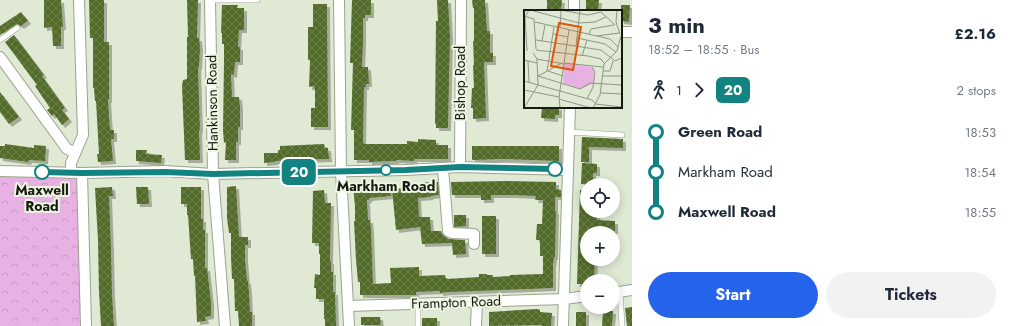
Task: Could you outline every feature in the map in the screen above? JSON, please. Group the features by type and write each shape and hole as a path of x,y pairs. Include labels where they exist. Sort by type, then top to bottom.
{"street":[{"path":"71,173 71,163 83,135 79,0"},
{"name":"Hankinson Road","path":"210,0 213,174 225,326"},
{"path":"339,0 341,171 349,326"},
{"name":"Bishop Road","path":"460,167 461,0"},
{"path":"0,57 67,149 75,152"},
{"path":"563,326 570,108"},
{"path":"0,172 165,172 213,174 460,167 568,170"},
{"path":"443,168 448,231 452,234 474,234 474,244"},
{"path":"82,173 86,326"},
{"path":"620,292 632,290"},
{"name":"Frampton Road","path":"348,306 564,299 580,297"},
{"path":"476,326 477,302"}],"lane":[{"path":"210,0 257,0"},
{"path":"0,40 16,28"},
{"path":"569,132 622,135"},
{"path":"418,304 418,326"},
{"path":"620,312 622,326"}],"green space":[{"path":"0,171 82,173 86,326 0,326"}],"building":[{"path":"44,0 61,0 63,27 61,27 61,46 53,46 52,27 44,28"},
{"path":"89,0 104,0 104,42 109,42 108,100 110,130 114,130 114,139 111,139 113,161 98,162 97,154 99,154 96,101 93,88 93,38 90,38"},
{"path":"187,0 198,0 197,38 199,38 200,48 198,67 200,160 185,160 182,86 183,80 187,79"},
{"path":"352,0 371,0 371,15 365,15 365,18 363,18 362,67 368,67 369,84 366,84 366,87 364,87 364,144 407,144 407,141 418,142 418,139 436,140 436,145 448,145 448,159 414,159 414,161 396,160 369,162 369,160 354,160 354,130 351,130 353,63 350,63"},
{"path":"437,0 448,0 450,36 448,128 436,128 435,124 436,21 438,21"},
{"path":"472,0 485,0 487,31 490,31 490,53 493,53 493,62 484,62 486,118 473,119 473,108 471,108 472,88 474,88 474,8"},
{"path":"547,0 562,0 561,10 547,10"},
{"path":"586,0 599,0 598,10 586,10"},
{"path":"313,4 327,4 328,127 311,127 311,108 315,108 315,92 314,86 309,87 310,60 308,60 308,27 313,27"},
{"path":"222,5 238,5 237,8 244,8 244,30 239,30 238,47 240,47 240,62 235,62 234,75 231,74 232,97 239,97 240,107 240,127 238,127 238,142 236,142 236,160 225,160 226,142 224,143 223,130 224,44 222,44 221,33"},
{"path":"621,5 630,5 629,22 622,21"},
{"path":"21,12 28,21 21,26 18,24 15,25 0,35 0,26"},
{"path":"14,35 44,75 42,76 65,108 62,110 69,119 62,125 54,114 52,116 47,110 50,108 35,86 37,85 5,42"},
{"path":"0,92 19,117 9,124 0,112"},
{"path":"542,108 559,108 559,115 555,115 555,119 541,118"},
{"path":"582,137 623,139 623,148 589,147 589,162 581,162"},
{"path":"5,144 34,148 34,145 46,146 45,161 29,160 28,162 0,158 0,146 5,146"},
{"path":"324,144 325,148 328,148 329,159 275,161 264,163 264,153 278,153 280,146"},
{"path":"472,146 559,146 559,161 504,159 472,160"},
{"path":"136,150 147,150 146,154 162,155 161,163 136,161"},
{"path":"582,163 597,164 597,173 593,173 593,178 581,178"},
{"path":"438,182 439,195 418,198 419,217 430,217 431,231 441,231 443,235 449,239 465,240 466,254 453,255 452,243 422,244 420,227 396,230 392,189 420,187 419,183"},
{"path":"451,182 556,182 556,189 561,190 561,197 555,197 555,257 553,266 553,288 440,293 440,291 416,292 416,295 360,295 360,282 358,282 356,260 353,185 390,183 391,196 369,198 369,200 367,200 368,220 370,220 371,230 373,284 391,283 390,268 419,267 419,276 445,275 446,279 479,277 479,274 493,275 493,277 543,274 543,256 540,256 540,240 536,240 537,224 542,224 543,200 535,200 536,196 491,195 491,200 481,200 481,195 452,195"},
{"path":"236,186 239,237 248,237 248,245 245,245 245,259 250,312 252,312 252,326 239,326 238,311 235,311 234,279 232,279 231,233 229,233 227,218 227,187"},
{"path":"112,187 113,196 109,196 114,326 101,326 95,188"},
{"path":"136,187 148,187 149,204 137,204"},
{"path":"181,187 201,187 201,219 203,219 203,230 205,230 205,268 207,268 211,302 211,316 205,317 206,321 197,322 195,276 193,259 191,259 187,204 181,204"},
{"path":"324,190 325,203 331,203 330,261 331,272 333,272 333,292 335,292 336,326 325,326 324,299 316,299 316,288 314,288 315,274 320,275 320,254 319,243 312,243 313,191"},
{"path":"580,190 580,218 597,218 597,220 615,221 615,226 580,226 580,266 595,266 594,274 580,274 580,284 577,284"},
{"path":"454,215 466,215 466,226 454,227"},
{"path":"482,216 496,216 496,254 482,254"},
{"path":"632,307 632,326 627,326 625,308"},
{"path":"540,310 540,312 552,313 551,326 489,326 489,312"},
{"path":"576,312 586,314 586,326 576,326"},
{"path":"603,314 613,314 612,326 602,326"},
{"path":"361,317 380,317 381,325 361,325"},
{"path":"422,318 437,318 437,326 422,326"}],"bus line":[{"name":"20","path":"42,172 165,172 213,174 406,170 460,167 555,169"}],"place":[{"name":"Markham Road","path":"386,170"},
{"name":"Maxwell Road","path":"42,172"}]}
